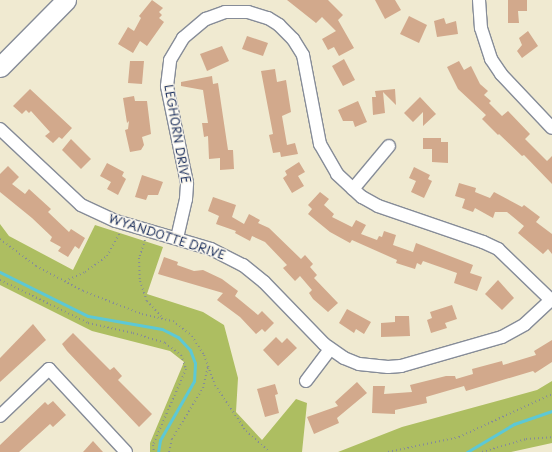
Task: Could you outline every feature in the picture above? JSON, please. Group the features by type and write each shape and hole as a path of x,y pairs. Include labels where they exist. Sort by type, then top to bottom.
{"main road":[{"path":"0,67 66,0"}],"street":[{"path":"479,0 481,28 491,59 501,74 552,128"},
{"name":"LEGHORN DRIVE","path":"177,238 186,199 187,183 166,86 170,60 183,38 198,24 215,15 239,6 268,18 293,39 303,55 316,127 324,154 337,174 353,189 378,206 483,242 498,249 552,299"},
{"name":"WYANDOTTE DRIVE","path":"0,129 81,205 116,221 212,249 243,265 264,282 330,349 344,358 372,366 407,365 513,332 552,299"},
{"path":"353,189 389,146"},
{"path":"306,381 330,349"},
{"path":"0,416 49,368 126,452"}],"path":[{"path":"65,281 85,272 107,256 121,232"},
{"path":"0,239 36,266 65,281 134,311 173,321 192,336 208,366 215,384 246,431 270,452"},
{"path":"145,240 139,258 140,281 147,301 164,319"},
{"path":"0,280 88,323 165,343 181,355 186,369 153,445 154,452"},
{"path":"169,452 172,439 203,388 208,366"},
{"path":"388,452 459,436 552,394"},
{"path":"482,452 526,439 552,437"}],"green space":[{"path":"0,224 9,236 73,270 95,225 163,247 147,294 203,312 224,325 238,378 236,412 262,440 296,399 307,403 302,452 150,452 150,443 184,362 170,351 92,331 0,285"},
{"path":"552,381 552,443 511,452 338,452 402,427 537,390"}],"building":[{"path":"152,0 163,8 159,12 162,15 159,18 164,22 147,46 140,41 133,53 118,44 128,27 134,31 141,18 139,16"},
{"path":"287,0 328,0 343,15 338,20 354,48 339,56 334,47 328,50 322,39 336,31 322,17 316,23"},
{"path":"375,0 395,0 401,10 385,19"},
{"path":"508,0 527,0 527,11 518,11 519,23 508,23"},
{"path":"409,16 427,25 419,43 400,34"},
{"path":"444,18 446,24 456,21 458,34 437,37 434,21"},
{"path":"528,31 538,46 522,58 517,51 522,45 519,38"},
{"path":"247,36 268,43 263,56 242,49"},
{"path":"222,46 229,61 207,71 200,54"},
{"path":"344,59 355,80 343,86 332,66"},
{"path":"130,61 144,61 142,84 128,83"},
{"path":"459,61 464,70 471,66 480,84 488,91 484,95 491,101 489,103 502,116 508,111 530,134 525,139 547,161 552,156 552,184 524,155 522,156 482,119 486,115 458,89 447,67"},
{"path":"275,69 277,82 286,80 291,112 282,116 287,145 295,143 298,154 281,157 280,152 273,153 269,135 273,134 261,71"},
{"path":"212,76 213,84 218,83 228,150 233,150 234,169 220,170 220,158 209,159 208,136 204,137 202,123 208,123 203,90 181,86 181,82"},
{"path":"30,89 72,128 62,139 59,137 53,143 45,136 50,132 31,111 29,113 26,110 22,114 13,106"},
{"path":"395,89 396,105 383,92 385,113 373,115 372,97 376,97 375,91"},
{"path":"134,96 135,101 147,101 151,134 142,137 144,145 141,150 130,152 125,130 128,129 129,121 127,123 123,98"},
{"path":"420,97 436,114 423,126 423,112 413,122 404,113"},
{"path":"358,101 367,122 355,127 353,121 343,121 338,110"},
{"path":"423,138 441,138 441,142 448,142 448,163 432,162 432,149 423,149"},
{"path":"71,139 91,159 81,169 62,150"},
{"path":"299,162 305,172 298,176 304,186 292,193 283,178 287,175 285,171"},
{"path":"107,163 124,172 122,176 126,179 118,195 107,189 111,182 100,176"},
{"path":"8,166 19,177 12,184 25,194 29,189 51,209 48,212 69,232 71,229 85,238 79,249 75,246 68,257 58,251 61,247 50,241 52,237 32,218 0,192 0,174"},
{"path":"414,167 430,175 428,179 432,181 424,198 411,192 416,181 409,178"},
{"path":"142,175 163,182 158,195 148,195 146,200 135,197"},
{"path":"459,183 476,188 475,192 490,198 494,192 522,207 524,205 540,217 536,222 552,234 552,254 548,249 543,254 518,233 524,226 507,212 495,212 493,218 475,208 473,212 462,208 465,199 455,196"},
{"path":"320,192 329,199 324,205 334,214 332,217 352,227 356,220 366,225 361,234 377,240 379,236 382,237 384,231 396,235 393,245 413,252 416,243 473,265 470,273 482,277 477,291 454,283 457,273 423,261 421,265 417,263 415,269 396,263 397,260 352,240 350,243 330,232 308,214 312,209 308,205"},
{"path":"213,197 236,205 232,217 244,224 249,214 260,220 258,223 269,228 301,259 305,255 313,264 310,267 317,275 314,278 338,303 328,312 313,299 309,293 312,290 300,276 295,281 283,268 287,265 265,242 252,236 250,241 235,233 236,231 216,224 219,216 208,211"},
{"path":"164,257 178,262 177,265 194,271 203,270 222,279 238,291 235,296 258,315 262,311 274,323 265,332 262,329 256,334 240,317 217,300 223,293 158,274"},
{"path":"498,280 514,298 502,310 485,294"},
{"path":"452,305 457,319 445,323 447,328 431,333 427,320 432,318 430,312"},
{"path":"347,309 371,322 364,334 356,329 354,333 339,323"},
{"path":"395,316 409,316 410,336 381,337 381,323 395,322"},
{"path":"33,324 46,340 0,382 0,358"},
{"path":"73,333 110,370 114,367 122,376 118,380 152,414 139,427 62,344"},
{"path":"276,337 282,343 287,338 297,348 278,366 263,350"},
{"path":"552,340 552,362 535,373 533,371 466,391 464,386 426,397 427,403 395,410 395,414 372,413 373,386 385,386 384,394 412,392 410,385 446,376 455,376 456,379 473,374 472,369 502,361 503,365 536,355 534,351"},
{"path":"357,382 367,393 337,418 339,423 314,434 307,417 338,406 335,402"},
{"path":"275,384 278,394 275,395 279,413 265,417 257,389"},
{"path":"53,401 66,415 53,427 50,424 19,452 0,452 0,445 45,402 48,405"},
{"path":"93,441 103,452 83,452"}],"waterway":[{"path":"0,272 88,316 162,329 178,337 190,350 195,363 194,381 160,440 158,452"},
{"path":"467,452 514,424 552,411"}]}
